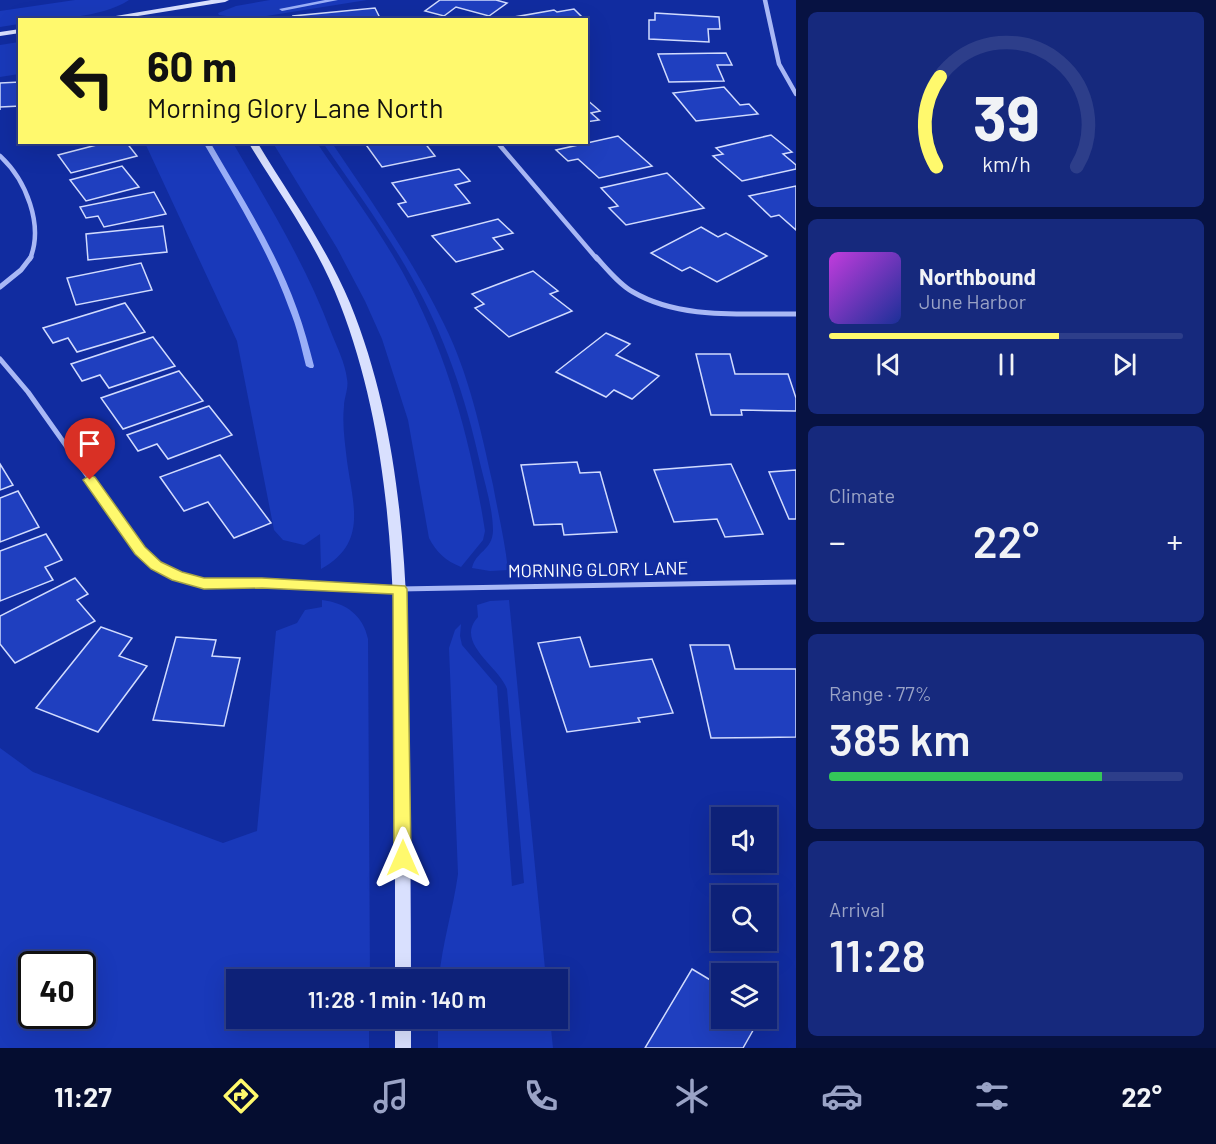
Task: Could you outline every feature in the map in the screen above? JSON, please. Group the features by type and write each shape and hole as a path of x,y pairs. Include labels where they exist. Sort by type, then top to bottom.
{"street":[{"path":"107,18 225,0"},
{"path":"765,0 779,64 796,94"},
{"path":"0,33 18,31"},
{"path":"253,144 325,263 345,304 372,387 383,435 391,482 400,589 403,969"},
{"path":"499,144 607,270 633,292 672,307 695,312 796,314"},
{"path":"0,156 18,173 37,231 37,241 27,263 0,287"},
{"name":"MORNING GLORY LANE","path":"0,359 28,392 140,550 156,565 177,576 204,583 400,589 796,582"},
{"path":"403,1029 403,1048"}],"shaded area":[{"path":"75,0 129,0 105,11 91,14 61,18 18,18 18,24 0,27 0,11"},
{"path":"270,0 367,0 254,18 241,18 218,13 236,6"},
{"path":"18,42 18,74 0,77 0,45"},
{"path":"145,144 234,144 286,236 321,307 343,361 347,379 343,413 354,522 346,547 336,559 321,569 320,534 304,545 283,540 274,530 237,341"},
{"path":"274,144 318,144 390,250 425,317 458,406 485,531 483,540 461,567 442,556 429,538 408,420 382,339 337,248"},
{"path":"324,144 333,144 391,231 432,300 453,343 479,424 493,485 508,570 490,571 472,568 474,562 490,543 493,531 488,497 474,439 453,367 434,321 411,276 380,225"},
{"path":"322,600 346,607 358,617 368,639 370,969 226,969 226,1029 369,1029 369,1048 0,1048 0,748 33,772 223,843 257,831 276,631 297,623 305,610 322,607"},
{"path":"509,600 545,969 441,969 458,874 449,648 455,630 461,624 462,645 497,686 512,886 524,883 507,689 480,654 471,636 472,627 478,617 477,605 490,601"},
{"path":"438,1029 551,1029 553,1048 438,1048"}],"building":[{"path":"440,0 496,0 507,3 489,16 456,7 444,16 425,11"},
{"path":"375,8 380,18 294,18 293,16"},
{"path":"574,9 583,18 509,18 554,10 557,12"},
{"path":"655,13 719,17 720,29 708,29 709,42 649,39 649,20 655,20"},
{"path":"726,53 732,65 717,65 724,81 669,82 658,54"},
{"path":"18,82 18,106 0,107 0,83"},
{"path":"724,87 740,105 749,104 758,114 696,121 673,93"},
{"path":"588,101 600,111 591,113 599,120 588,122"},
{"path":"771,135 792,152 783,154 796,165 796,169 742,181 713,156 723,154 716,148"},
{"path":"618,136 652,166 599,178 578,159 568,161 556,150"},
{"path":"100,144 128,144 137,156 71,173 58,155"},
{"path":"365,144 426,144 435,156 382,167"},
{"path":"122,166 139,187 86,201 70,180"},
{"path":"459,169 470,181 455,185 470,203 408,217 398,204 406,202 392,183"},
{"path":"667,173 704,208 626,225 609,208 618,206 601,188"},
{"path":"796,186 796,230 779,215 771,217 749,196"},
{"path":"154,192 166,214 104,227 98,216 86,218 80,207"},
{"path":"498,219 513,233 493,238 503,249 456,262 432,236"},
{"path":"163,226 167,252 88,260 86,234"},
{"path":"701,227 718,237 726,233 767,256 717,282 690,267 682,271 651,253"},
{"path":"141,263 152,290 76,305 67,278"},
{"path":"533,271 558,291 550,294 572,311 509,337 475,308 484,304 472,294"},
{"path":"125,303 145,332 77,352 68,338 53,343 43,328"},
{"path":"606,333 630,344 616,355 659,376 632,399 614,390 606,397 556,372"},
{"path":"153,337 175,366 109,388 100,375 82,381 71,364"},
{"path":"696,354 730,354 735,374 788,374 796,398 796,411 741,410 742,415 711,415"},
{"path":"179,371 203,401 123,429 101,398"},
{"path":"209,406 232,435 168,459 157,444 138,451 127,435"},
{"path":"220,455 271,523 234,538 208,502 184,511 160,477"},
{"path":"577,462 580,473 600,472 617,532 564,535 562,524 534,525 521,465"},
{"path":"0,464 13,485 0,490"},
{"path":"731,464 763,534 725,537 717,519 674,522 654,470"},
{"path":"796,470 796,519 789,519 769,472"},
{"path":"18,491 39,527 0,542 0,498"},
{"path":"46,534 62,560 45,567 53,580 0,601 0,551"},
{"path":"75,578 88,594 77,600 95,621 15,663 0,644 0,616"},
{"path":"101,627 132,638 119,656 147,666 98,732 36,708"},
{"path":"176,637 216,640 212,656 240,658 224,726 153,720"},
{"path":"580,637 590,667 652,659 673,713 638,718 640,722 567,732 538,643"},
{"path":"690,645 729,645 735,669 796,669 796,737 711,738"},
{"path":"692,969 711,980 711,1029 754,1029 743,1048 645,1048"}],"waterway":[{"path":"282,9 335,0"},
{"path":"207,144 253,223 281,278 303,336 310,366"}],"route":[{"path":"90,480 140,550 156,565 177,576 204,583 400,589 403,858"}]}
